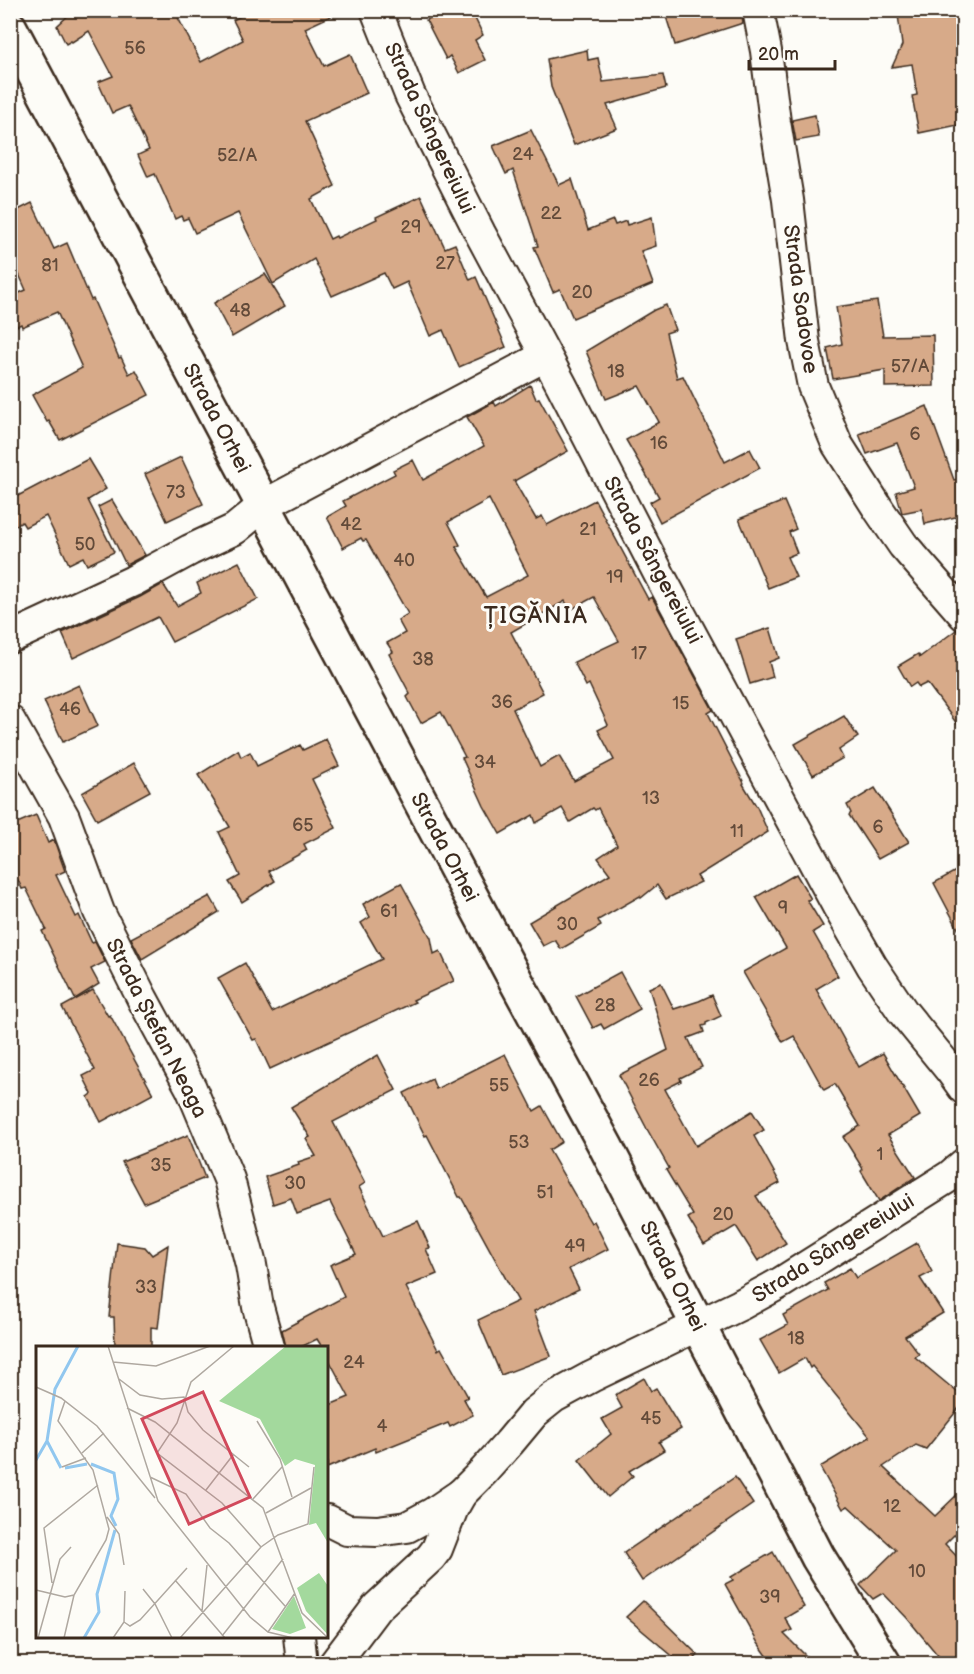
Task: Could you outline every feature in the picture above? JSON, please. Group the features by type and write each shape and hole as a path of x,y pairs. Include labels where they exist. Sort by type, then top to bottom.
{"street":[{"name":"Strada Sângereiului","path":"376,10 410,95 661,579 837,905 872,966 903,1012 963,1089"},
{"name":"Strada Sadovoe","path":"758,10 788,200 804,341 813,386 837,444 879,510 903,545 963,615"},
{"name":"Strada Orhei","path":"10,28 606,1147 818,1557 884,1664"},
{"path":"10,638 133,581 235,529 264,505 545,356"},
{"name":"Strada Ștefan Neaga","path":"10,721 64,817 99,912 191,1088 225,1169 251,1264 258,1307 269,1346"},
{"name":"Strada Sângereiului","path":"460,1494 497,1457 534,1413 554,1397 782,1282 950,1176 963,1164"},
{"path":"328,1520 347,1530 377,1531 407,1527 433,1513 460,1494"},
{"path":"334,1664 377,1606 437,1549 460,1494"},
{"path":"299,1638 302,1664"}],"building":[{"path":"74,10 174,10 201,62 243,40 233,20 252,10 344,10 305,28 324,66 350,54 367,93 305,121 335,186 311,199 330,239 336,236 337,238 421,196 445,248 455,244 470,280 476,277 506,347 459,367 443,330 430,336 407,282 392,289 384,273 332,296 314,259 273,284 238,213 195,233 188,218 183,220 181,216 175,219 155,174 148,177 138,155 149,150 128,106 112,113 98,82 113,76 89,31 66,44 57,26"},
{"path":"446,10 471,10 483,35 475,40 485,60 459,73 450,56 446,59 426,20"},
{"path":"664,10 741,10 743,23 675,45"},
{"path":"922,10 963,10 963,124 919,133 912,96 917,95 912,64 892,67 902,45 898,15 922,12"},
{"path":"587,50 588,60 598,58 603,82 663,75 666,88 607,105 617,128 574,145 551,87 547,59"},
{"path":"815,115 819,137 796,141 792,120"},
{"path":"531,130 559,185 572,179 588,230 613,220 615,225 626,221 627,225 652,217 656,246 641,251 653,284 573,318 560,289 553,292 534,247 538,246 513,170 506,174 493,146"},
{"path":"32,203 54,249 67,243 119,358 121,357 129,374 136,370 149,395 60,440 32,395 82,368 57,312 22,327 21,324 10,329 10,297 26,290 10,254 10,214"},
{"path":"265,274 285,306 232,337 214,303"},
{"path":"877,301 883,336 933,335 934,386 885,387 885,370 833,379 827,348 842,344 836,307"},
{"path":"666,305 675,330 666,333 677,378 683,376 725,462 750,449 760,468 660,522 650,502 659,497 626,440 659,422 639,386 606,399 586,351"},
{"path":"530,385 536,399 539,398 568,451 514,481 536,519 542,516 547,525 595,500 648,599 652,597 713,710 708,713 768,832 697,876 701,882 666,899 657,885 641,898 640,896 598,920 601,926 561,949 555,940 543,946 529,922 610,874 598,858 617,845 598,808 595,810 593,808 570,822 562,808 536,823 533,815 500,834 484,806 462,758 465,757 441,712 421,723 407,697 410,694 389,654 393,652 387,643 405,633 398,620 408,614 366,540 363,541 361,538 343,548 327,517 346,506 343,501 395,474 393,470 413,460 423,480 484,446 467,417 494,402 496,406","holes":["489,499 528,575 486,597 456,547 460,545 448,522","594,597 619,641 574,662 586,686 589,684 608,725 598,730 614,760 574,781 559,756 540,767 513,709 543,693 511,632 565,601 570,610"]},
{"path":"927,406 954,480 963,478 963,509 958,510 960,516 925,524 922,509 902,513 896,492 914,487 897,443 867,454 859,434"},
{"path":"181,457 203,504 167,521 145,474"},
{"path":"88,459 106,489 88,500 114,552 87,565 83,557 69,564 46,516 25,527 22,522 10,529 10,500"},
{"path":"112,500 145,555 126,565 98,507"},
{"path":"784,501 796,529 789,532 797,553 787,557 796,577 768,588 739,519"},
{"path":"239,562 258,599 172,642 158,617 73,658 62,633 163,584 177,606 201,593 197,583"},
{"path":"770,628 779,658 769,662 773,677 750,684 736,639"},
{"path":"956,630 963,632 963,732 927,683 919,687 916,683 910,687 898,666 918,654 920,657"},
{"path":"79,685 98,726 63,742 44,701"},
{"path":"844,716 858,737 839,750 843,758 813,775 795,744"},
{"path":"326,739 339,766 312,779 336,828 304,844 307,850 269,871 275,881 242,902 229,882 240,876 219,832 230,827 198,775 238,750 241,757 250,752 257,766 300,745 303,750"},
{"path":"134,763 150,791 97,820 82,793"},
{"path":"875,788 909,842 878,859 849,815 851,813 847,805"},
{"path":"36,815 48,843 54,840 65,871 56,875 76,917 79,915 92,943 95,942 105,962 91,969 99,984 75,999 42,931 46,929 26,888 22,889 18,880 10,883 10,826"},
{"path":"963,867 963,938 934,883"},
{"path":"796,874 811,899 807,900 823,926 813,932 838,976 816,989 859,1067 883,1053 920,1116 888,1135 915,1177 879,1201 843,1137 860,1126 835,1084 824,1090 794,1036 783,1042 743,972 786,948 756,897"},
{"path":"401,883 431,938 434,954 440,951 454,981 413,1000 415,1002 270,1069 256,1039 253,1040 218,978 245,963 272,1012 382,959 361,923 370,917 363,904"},
{"path":"210,896 219,912 142,959 131,938"},
{"path":"620,972 640,1009 604,1029 601,1024 593,1028 576,996"},
{"path":"661,983 674,1009 712,995 721,1016 702,1026 704,1032 688,1038 702,1067 665,1089 696,1146 752,1111 764,1130 754,1136 780,1183 756,1196 786,1243 758,1261 736,1226 704,1245 688,1218 693,1215 666,1170 669,1168 619,1075 668,1050 649,988"},
{"path":"93,990 108,1016 110,1015 153,1094 101,1122 88,1097 92,1094 83,1076 95,1070 62,1007"},
{"path":"505,1054 534,1111 542,1106 562,1142 549,1150 591,1223 594,1221 608,1249 569,1269 579,1289 534,1311 551,1356 501,1375 478,1320 518,1301 427,1135 425,1136 404,1093 432,1079 436,1089"},
{"path":"378,1055 396,1090 333,1122 365,1183 359,1187 383,1236 418,1221 430,1248 426,1249 437,1274 406,1287 438,1350 441,1348 468,1397 464,1399 473,1415 450,1427 448,1423 376,1452 375,1448 328,1468 328,1406 349,1397 328,1358 328,1346 321,1346 317,1339 303,1346 286,1346 282,1330 344,1297 330,1265 356,1254 330,1202 297,1214 291,1198 273,1204 265,1177 299,1165 298,1162 316,1156 306,1139 310,1137 291,1107"},
{"path":"188,1135 205,1178 144,1203 122,1162"},
{"path":"117,1243 145,1247 152,1255 168,1245 158,1328 151,1327 151,1346 115,1346 114,1317 109,1317"},
{"path":"917,1243 932,1272 920,1278 943,1313 905,1336 919,1354 915,1357 963,1397 963,1403 926,1449 916,1445 883,1467 935,1516 963,1489 963,1526 945,1544 963,1563 963,1650 947,1664 883,1593 873,1599 860,1585 896,1550 848,1506 843,1509 820,1467 870,1437 812,1366 810,1368 805,1358 779,1373 760,1340 788,1325 783,1315 828,1290 824,1283 850,1268 856,1278"},
{"path":"644,1378 651,1391 656,1388 681,1429 659,1442 664,1450 629,1471 633,1476 608,1497 579,1460 611,1434 602,1419 622,1408 615,1395"},
{"path":"735,1477 753,1504 642,1581 624,1553"},
{"path":"773,1552 804,1607 785,1618 792,1630 784,1634 814,1664 773,1664 758,1643 725,1584 733,1580 731,1577"},
{"path":"643,1601 698,1655 690,1664 682,1664 626,1617"}],"district":[{"name":"ȚIGĂNIA","path":"536,615"}]}
